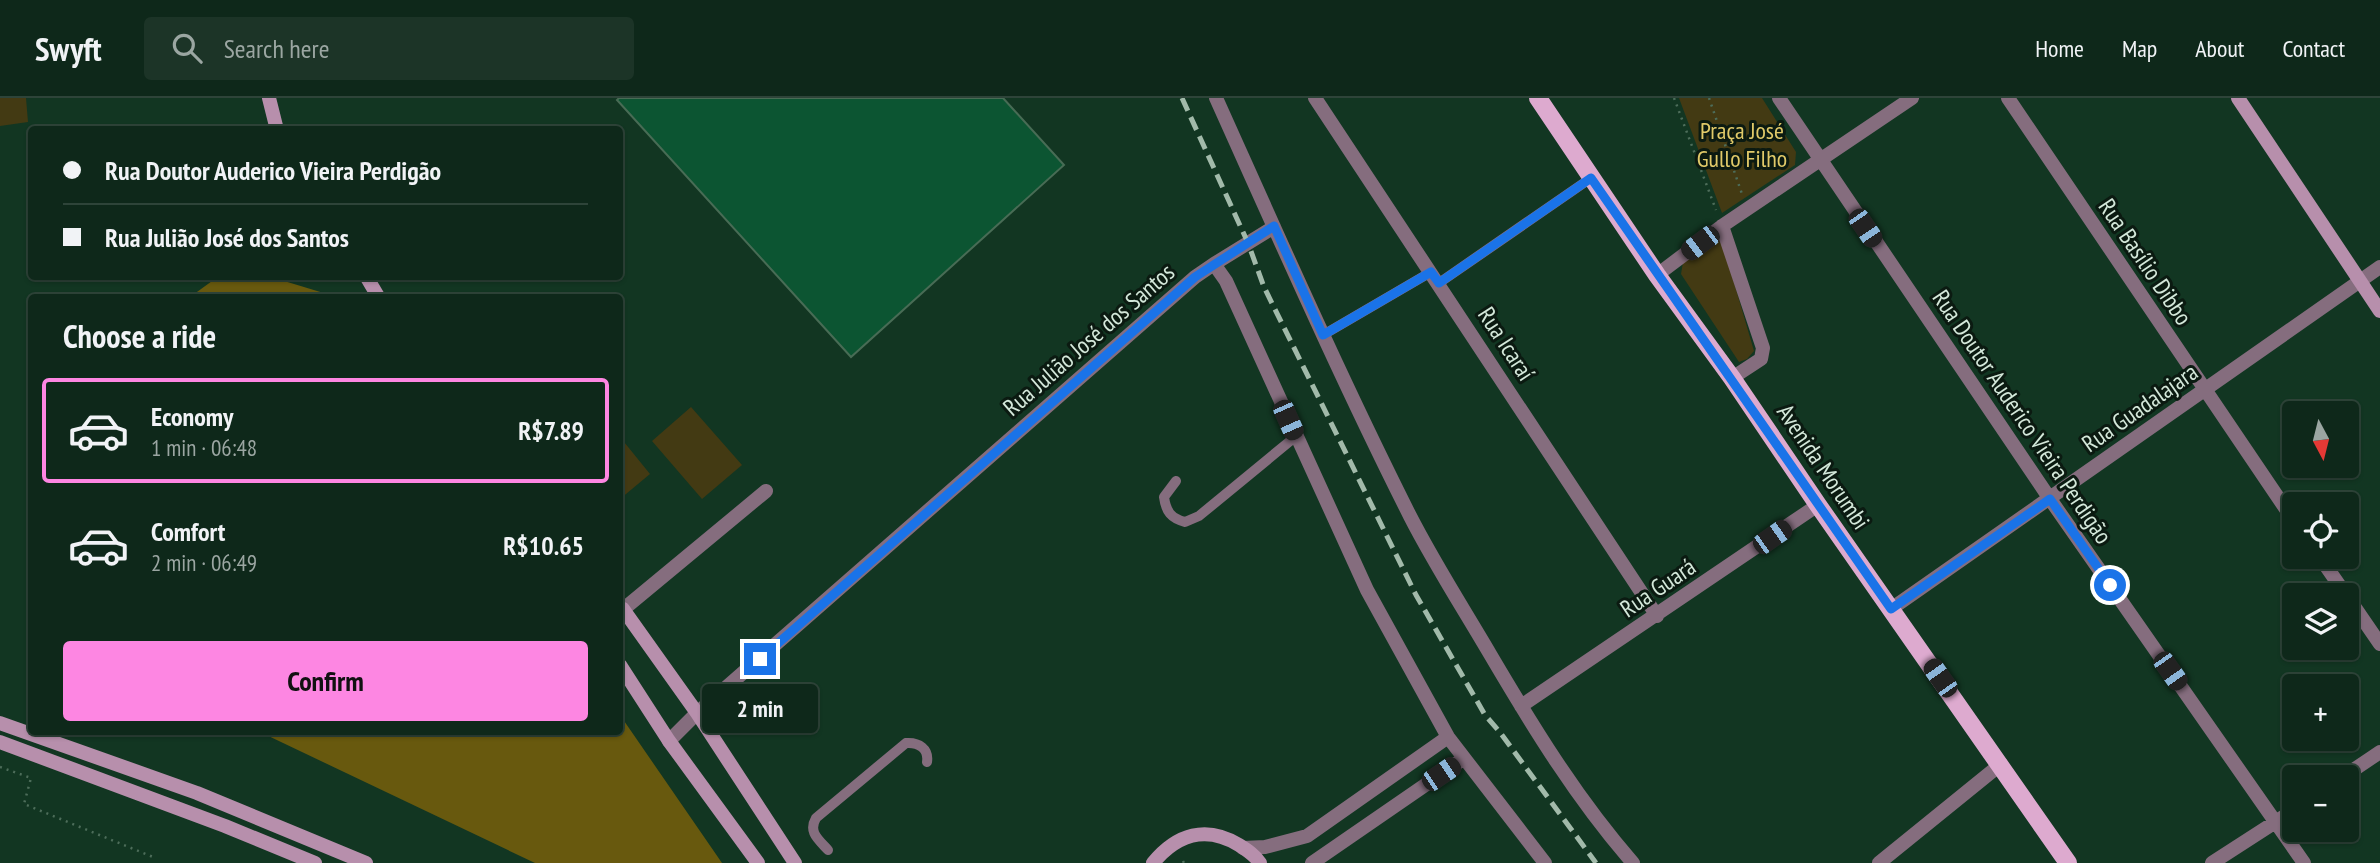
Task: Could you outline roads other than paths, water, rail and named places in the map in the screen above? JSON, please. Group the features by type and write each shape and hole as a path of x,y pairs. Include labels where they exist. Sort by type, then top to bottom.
{"main road":[{"name":"Avenida Morumbi","path":"1538,98 1657,275 1732,378 2068,863"}],"street":[{"path":"269,98 276,126"},
{"path":"1216,98 1323,335 1411,518 1521,706 1601,826 1633,863"},
{"name":"Rua Icaraí","path":"1315,98 1657,616"},
{"name":"Rua Doutor Auderico Vieira Perdigão","path":"1779,98 2050,499 2304,863"},
{"path":"1657,275 1722,226 1912,98"},
{"name":"Rua Basílio Dibbo","path":"2008,98 2282,504"},
{"path":"2238,98 2380,311"},
{"name":"Rua Julião José dos Santos","path":"669,741 697,713 1195,277 1274,226"},
{"path":"1722,226 1763,348 1761,359 1732,378"},
{"path":"1214,264 1226,281 1367,590 1448,737 1545,863"},
{"name":"Rua Guadalajara","path":"1891,609 2380,267"},
{"path":"623,608 766,491"},
{"name":"Rua Guará","path":"1521,706 1818,505"},
{"path":"623,613 697,713 795,863"},
{"path":"2359,614 2380,644"},
{"path":"623,670 669,741 758,863"},
{"path":"0,723 28,733"},
{"path":"34,735 197,793 366,863"},
{"path":"1244,848 1265,847 1307,836 1448,737"},
{"path":"0,742 213,821 315,863"},
{"path":"2359,766 2380,752"},
{"path":"1312,863 1328,857 1463,759"},
{"path":"1882,862 2001,764"},
{"path":"2213,863 2282,818"},
{"path":"1153,863 1164,850 1182,839 1202,834 1223,836 1244,848 1260,863"}],"lane":[{"path":"1323,335 1435,277 1591,178"},
{"path":"1176,481 1164,497 1165,508 1173,519 1185,522 1199,516 1296,437"},
{"path":"828,850 812,832 811,826 816,818 906,743 926,749 927,762"}],"railway":[{"path":"1182,98 1248,243 1264,287 1416,595 1485,715 1596,863"}],"park label":[{"name":"Praça José Gullo Filho","path":"1742,145"}]}
